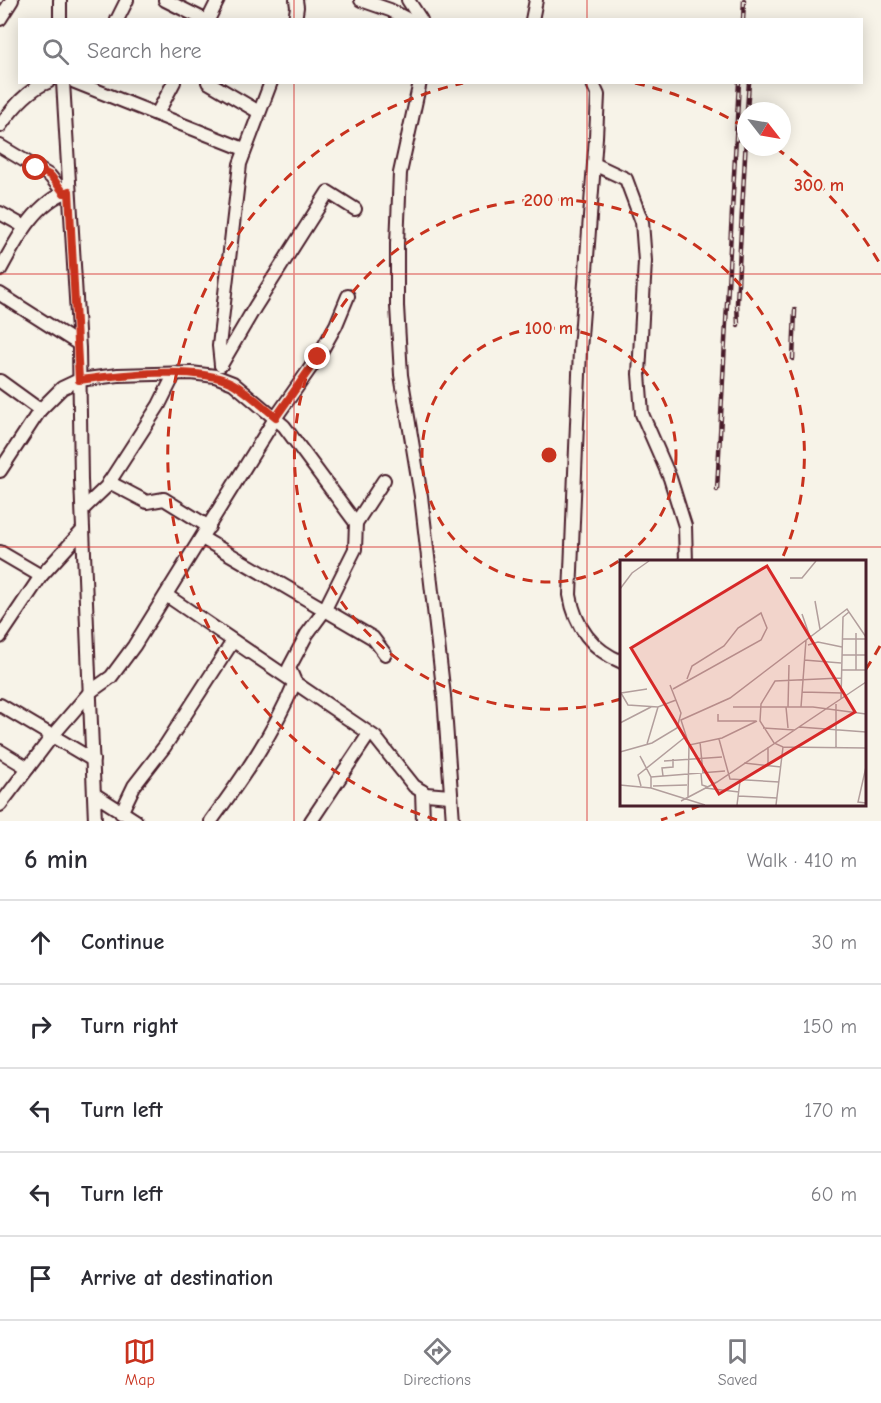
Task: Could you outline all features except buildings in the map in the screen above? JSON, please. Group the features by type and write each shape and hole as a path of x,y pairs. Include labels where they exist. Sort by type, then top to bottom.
{"street":[{"path":"0,19 12,0"},
{"path":"60,0 60,18"},
{"path":"118,18 127,0"},
{"path":"165,0 203,18"},
{"path":"208,18 218,0"},
{"path":"295,18 296,0"},
{"path":"361,0 405,18"},
{"path":"408,0 420,18"},
{"path":"532,18 536,0"},
{"path":"0,126 10,111 37,86 42,84"},
{"path":"63,84 67,192 79,380 95,821"},
{"path":"82,84 244,149"},
{"path":"157,114 173,84"},
{"path":"211,84 259,112"},
{"path":"218,370 240,164 270,84"},
{"path":"420,84 400,172 397,306 401,375 421,496 444,696 450,796 454,821"},
{"path":"593,84 598,95 580,350 570,595 577,621 586,636 598,648 620,661"},
{"path":"0,146 51,176 67,192"},
{"path":"594,164 626,179 642,222 645,261 639,374 642,414 670,478 685,526 686,560"},
{"path":"0,270 25,227 45,206 67,192"},
{"path":"218,370 328,192 355,209"},
{"path":"0,213 25,227"},
{"path":"0,294 77,343"},
{"path":"0,805 53,735 90,692 111,677 134,646 276,417 318,357 336,325 348,296"},
{"path":"0,471 40,410 63,388 79,380 118,375 218,370 285,426 356,523"},
{"path":"82,509 109,482 159,405 175,373"},
{"path":"0,381 40,410"},
{"path":"211,821 282,714 295,682 289,668 307,634 324,611 355,549 356,523 384,480"},
{"path":"109,482 147,502 164,499 242,560 324,611 373,638 385,654"},
{"path":"0,637 4,623 41,576 83,530"},
{"path":"0,552 41,576"},
{"path":"166,595 375,737 414,786 422,792 450,796"},
{"path":"121,813 134,786 165,746 234,641"},
{"path":"0,705 93,760"},
{"path":"311,821 369,734"},
{"path":"0,751 28,768"},
{"path":"422,792 423,821"},
{"path":"94,794 136,821"}],"railway":[{"path":"743,18 744,0"},
{"path":"717,490 739,84"},
{"path":"748,102 749,84"},
{"path":"738,325 737,303 745,156"},
{"path":"793,359 795,310"}],"route":[{"path":"36,168 51,176 64,193 69,191 79,380 118,375 191,373 215,376 233,383 276,417 318,357"}]}
